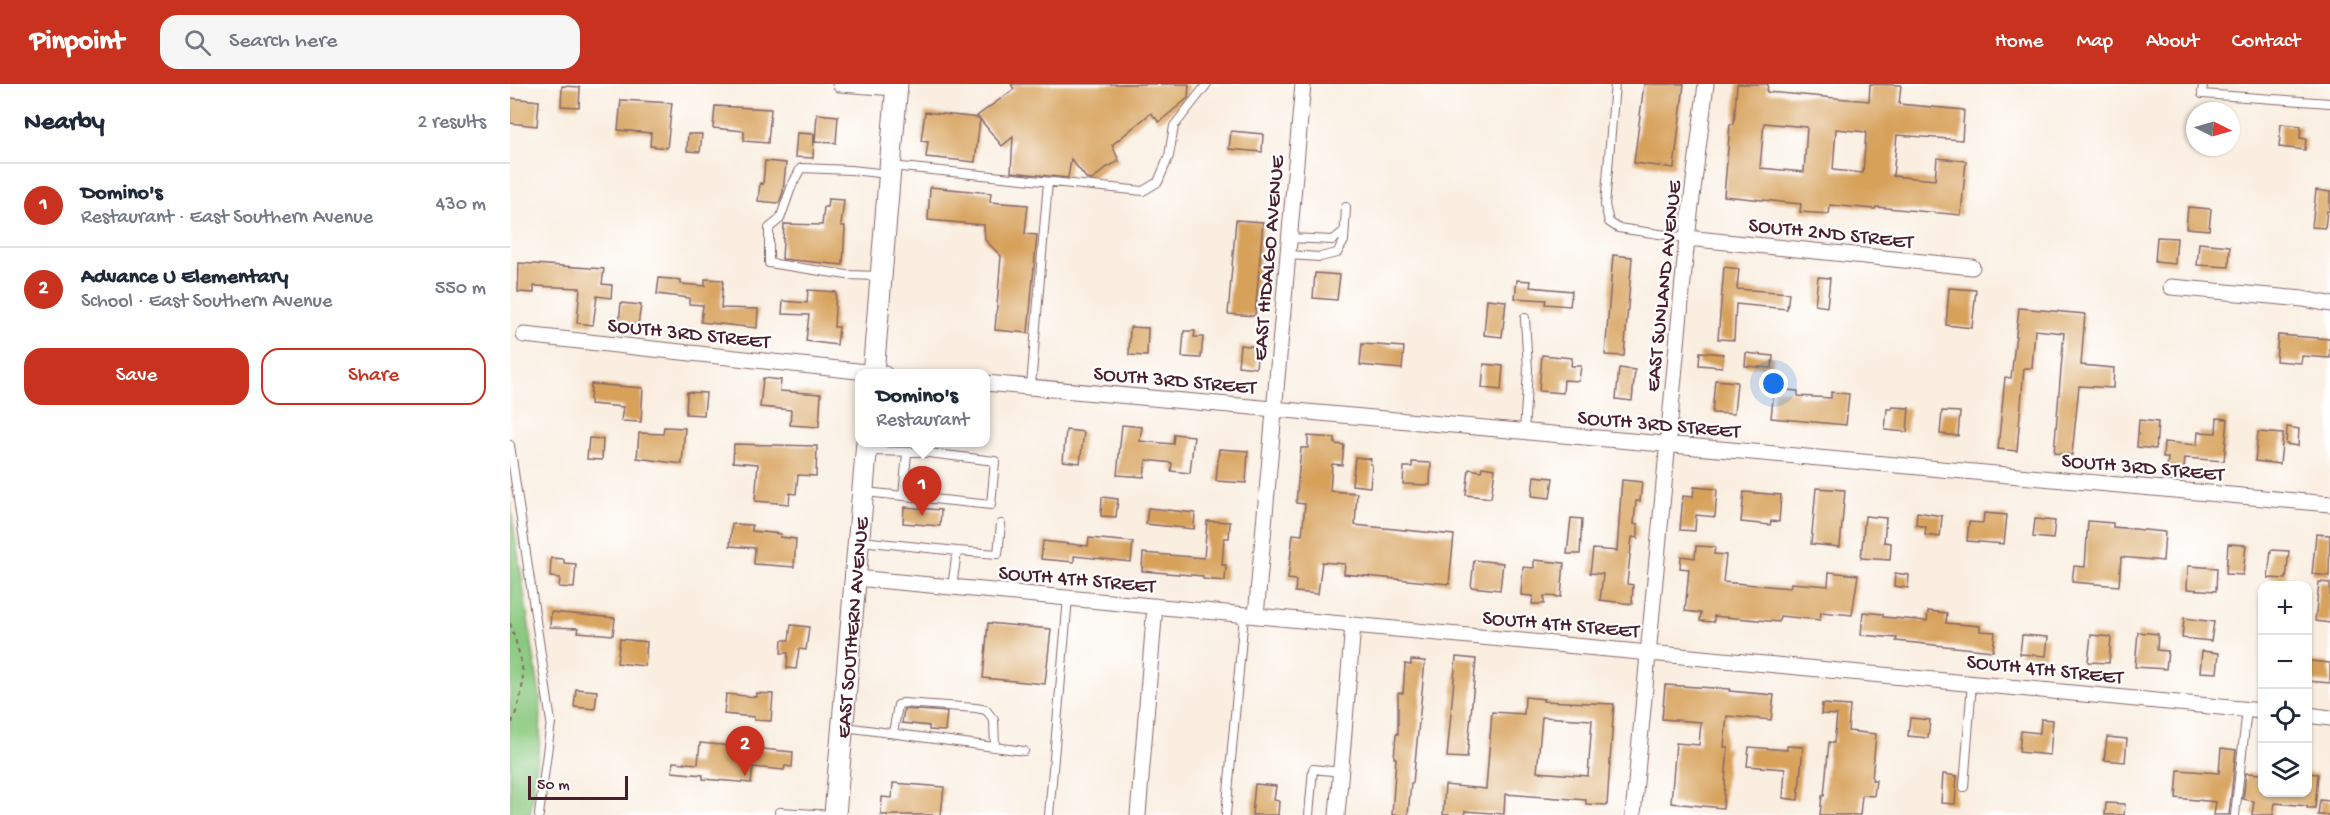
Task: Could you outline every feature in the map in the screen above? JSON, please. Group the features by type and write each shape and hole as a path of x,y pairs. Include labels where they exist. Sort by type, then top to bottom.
{"main road":[{"path":"877,369 881,276 896,86"},
{"name":"EAST SOUTHERN AVENUE","path":"835,815 867,447"}],"street":[{"path":"840,84 896,86"},
{"name":"EAST HIDALGO AVENUE","path":"1250,615 1275,409 1303,84"},
{"name":"EAST SUNLAND AVENUE","path":"1633,815 1686,238 1706,84"},
{"name":"SOUTH 2ND STREET","path":"1686,238 1972,267"},
{"path":"2171,288 2303,299 2330,304"},
{"name":"SOUTH 3RD STREET","path":"524,335 855,371"},
{"name":"SOUTH 3RD STREET","path":"990,382 2330,504"},
{"name":"SOUTH 4TH STREET","path":"856,578 2258,710"},
{"path":"1138,815 1155,606"},
{"path":"1337,815 1353,625"},
{"path":"2312,716 2330,718"}],"lane":[{"path":"881,276 848,275 769,263 769,228 780,219 792,185 801,168 889,170 1143,191 1158,182 1169,156 1174,126 1207,84"},
{"path":"1615,84 1605,205 1609,222 1618,228 1686,238"},
{"path":"2203,84 2202,94 2330,103"},
{"path":"1031,386 1048,182"},
{"path":"1288,255 1320,257 1333,255 1342,247 1346,207"},
{"path":"1290,238 1333,240 1345,230"},
{"path":"1524,432 1528,370 1525,318"},
{"path":"510,445 550,722 538,815"},
{"path":"863,492 990,505 995,461 867,447"},
{"path":"903,496 907,453"},
{"path":"859,541 998,554 1001,524"},
{"path":"952,587 957,551"},
{"path":"1049,815 1068,598"},
{"path":"1226,815 1250,615"},
{"path":"1964,787 1972,682"},
{"path":"892,733 895,709 903,703 976,708 986,710 994,720 995,747"},
{"path":"2235,815 2247,709"},
{"path":"843,727 1024,751"},
{"path":"1309,815 1313,769 1341,772"},
{"path":"779,812 835,815"}],"path":[{"path":"510,623 524,671 520,700 510,728"}],"green space":[{"path":"510,502 541,703 540,739 530,815 510,815"}],"building":[{"path":"1011,84 1189,84 1188,98 1159,122 1151,113 1112,145 1119,161 1092,180 1087,179 1071,159 1068,178 1011,172 1013,137 1002,146 980,119 975,162 926,157 928,142 921,141 925,112 979,118 977,116 1014,89"},
{"path":"1644,84 1684,84 1674,168 1634,163"},
{"path":"1737,84 1768,84 1767,92 1869,101 1870,84 1901,85 1899,104 1964,110 1962,140 1897,135 1893,176 1935,180 1937,158 1966,161 1961,215 1830,205 1829,214 1800,212 1801,204 1724,196 1730,124 1734,124","holes":["1764,123 1807,127 1804,172 1760,168","1836,129 1866,132 1863,173 1833,170"]},
{"path":"562,86 580,87 579,107 561,106"},
{"path":"510,98 539,101 537,126 510,123"},
{"path":"621,100 672,103 667,148 650,146 651,133 618,130"},
{"path":"715,106 771,109 768,143 744,141 744,131 713,128"},
{"path":"817,114 838,116 836,143 815,142"},
{"path":"2281,124 2301,126 2300,138 2306,139 2305,150 2279,147"},
{"path":"1231,131 1263,134 1262,152 1229,149"},
{"path":"797,133 814,134 813,158 795,157"},
{"path":"688,134 702,134 700,152 687,151"},
{"path":"765,161 786,163 783,192 779,203 758,201 760,183 763,184"},
{"path":"930,187 991,193 990,202 1028,205 1025,234 1037,235 1028,333 995,330 1001,256 985,240 984,225 928,220"},
{"path":"2316,190 2330,192 2330,211 2327,211 2325,228 2312,227"},
{"path":"828,199 844,200 841,226 845,226 843,265 782,259 784,224 822,225 824,207 827,207"},
{"path":"2188,207 2211,209 2209,230 2186,228"},
{"path":"1236,220 1263,222 1255,316 1228,314"},
{"path":"2157,237 2177,238 2175,264 2155,262"},
{"path":"2199,243 2230,246 2229,267 2197,265"},
{"path":"1613,255 1632,257 1624,356 1605,355"},
{"path":"519,263 604,269 602,284 612,285 611,298 597,296 593,325 577,323 580,288 534,286 534,293 518,292"},
{"path":"1724,267 1739,269 1737,289 1789,293 1787,309 1736,304 1734,340 1718,339"},
{"path":"1315,273 1340,275 1337,300 1313,298"},
{"path":"1818,277 1830,278 1827,307 1815,305"},
{"path":"659,278 681,280 681,284 705,286 705,279 723,280 721,308 758,309 757,328 701,322 703,305 689,304 689,298 657,294"},
{"path":"1517,280 1531,281 1530,287 1572,291 1570,306 1545,304 1546,300 1515,298"},
{"path":"1949,288 1976,290 1972,328 1946,325"},
{"path":"808,290 836,292 834,327 839,327 837,345 806,341 809,315 782,314 783,301 807,303"},
{"path":"1487,299 1506,301 1502,337 1484,335"},
{"path":"621,303 641,305 638,325 619,322"},
{"path":"2019,308 2085,314 2081,365 2114,368 2113,388 2079,386 2072,455 2054,453 2064,333 2035,330 2032,368 2024,368 2017,451 1998,449 2005,377 2011,378"},
{"path":"1130,327 1148,328 1147,356 1129,355"},
{"path":"1184,331 1195,331 1194,337 1203,337 1201,358 1182,357"},
{"path":"2278,335 2330,339 2330,358 2302,356 2301,363 2276,361"},
{"path":"1362,344 1404,347 1402,369 1360,365"},
{"path":"1240,345 1258,347 1256,368 1238,366"},
{"path":"1700,352 1723,354 1722,367 1699,365"},
{"path":"1746,353 1773,356 1772,368 1745,366"},
{"path":"1542,355 1572,358 1571,366 1581,366 1579,381 1564,380 1563,393 1539,391"},
{"path":"1484,364 1503,366 1501,390 1482,388"},
{"path":"1619,368 1635,370 1632,401 1616,399"},
{"path":"763,378 781,380 780,391 821,394 819,427 790,425 791,410 760,407"},
{"path":"1715,380 1737,382 1734,414 1712,413"},
{"path":"591,384 643,388 641,422 621,421 623,407 590,404"},
{"path":"1774,389 1798,391 1798,396 1831,398 1831,392 1849,394 1846,425 1771,418"},
{"path":"687,392 706,393 704,415 686,414"},
{"path":"1892,407 1909,408 1907,432 1885,430 1887,409 1892,409"},
{"path":"1942,411 1960,412 1958,436 1940,434"},
{"path":"2217,418 2228,419 2224,461 2185,458 2184,469 2167,468 2168,458 2163,458 2164,442 2197,445 2198,432 2216,433"},
{"path":"2139,420 2158,422 2156,449 2137,447"},
{"path":"1122,425 1142,427 1140,441 1173,444 1174,434 1194,436 1190,473 1171,471 1172,463 1146,460 1144,477 1117,475"},
{"path":"664,427 685,428 682,464 637,458 639,433 663,434"},
{"path":"2287,427 2299,429 2298,446 2286,444"},
{"path":"1066,430 1084,432 1080,463 1063,461"},
{"path":"2258,432 2283,434 2280,464 2255,461"},
{"path":"1308,436 1335,438 1335,444 1344,445 1342,465 1332,464 1330,491 1357,493 1355,525 1454,535 1449,584 1344,574 1345,564 1322,562 1318,594 1295,592 1296,580 1288,579 1293,534 1302,535 1305,504 1296,503 1301,448 1308,448"},
{"path":"589,438 603,439 602,460 587,459"},
{"path":"734,444 817,446 816,476 798,475 796,494 790,493 789,504 755,501 758,464 733,462"},
{"path":"1219,449 1248,451 1246,483 1216,481"},
{"path":"1355,457 1371,459 1370,487 1352,485"},
{"path":"1412,462 1431,463 1430,485 1403,484 1404,467 1412,467"},
{"path":"1482,467 1495,469 1491,498 1466,495 1469,469 1481,471"},
{"path":"1534,476 1553,478 1550,498 1532,496"},
{"path":"1622,480 1642,482 1640,501 1636,501 1634,524 1638,524 1638,538 1632,537 1627,584 1633,585 1632,604 1600,600 1603,574 1590,573 1593,549 1617,551"},
{"path":"1694,487 1717,489 1715,517 1696,515 1695,531 1680,530 1683,496 1693,497"},
{"path":"1816,488 1845,490 1840,547 1811,544"},
{"path":"1744,492 1781,495 1779,522 1771,521 1770,525 1741,522"},
{"path":"1102,497 1118,499 1116,517 1101,516"},
{"path":"904,507 941,510 940,526 903,523"},
{"path":"1148,508 1195,513 1194,529 1146,524"},
{"path":"1917,512 1942,516 1940,537 1925,535 1926,527 1916,525"},
{"path":"1984,513 2007,515 2004,544 1967,541 1969,522 1983,523"},
{"path":"1865,516 1886,518 1884,542 1891,543 1890,560 1861,558"},
{"path":"1571,518 1582,519 1580,554 1567,554"},
{"path":"2035,519 2055,521 2053,539 2033,537"},
{"path":"1207,521 1230,522 1229,538 1224,538 1222,565 1226,565 1225,581 1203,579 1203,576 1142,571 1143,553 1204,558"},
{"path":"2088,521 2113,523 2113,527 2165,532 2163,561 2121,557 2119,586 2072,582 2074,566 2085,567"},
{"path":"732,524 752,525 752,531 781,534 780,537 796,539 794,567 754,564 755,548 730,546"},
{"path":"2316,534 2330,535 2329,576 2312,574"},
{"path":"1089,538 1133,542 1131,562 1074,556 1074,562 1041,559 1043,541 1088,546"},
{"path":"2228,544 2246,545 2243,575 2226,574"},
{"path":"1696,546 1715,547 1714,554 1726,555 1723,582 1790,588 1791,583 1828,586 1829,572 1858,575 1852,615 1821,612 1820,620 1780,616 1779,622 1714,616 1714,622 1700,621 1701,613 1685,611 1689,569 1680,568 1681,556 1695,558"},
{"path":"2271,550 2289,551 2286,579 2268,578"},
{"path":"551,558 564,559 564,563 576,564 574,588 559,587 560,578 550,577"},
{"path":"1474,560 1503,563 1500,590 1471,587"},
{"path":"1534,560 1564,563 1561,597 1544,596 1544,604 1532,604 1533,596 1521,595 1523,567 1534,568"},
{"path":"2188,566 2217,568 2216,591 2187,589"},
{"path":"1895,573 1909,575 1908,588 1894,586"},
{"path":"2319,582 2330,583 2330,623 2315,621"},
{"path":"1928,611 1947,613 1946,623 1980,626 1980,631 1995,632 1993,651 1861,635 1863,612 1883,614 1883,617 1927,621"},
{"path":"551,612 615,618 613,635 578,632 579,628 550,627"},
{"path":"2184,618 2214,622 2211,641 2182,638"},
{"path":"988,623 1051,629 1045,684 983,678"},
{"path":"791,625 809,627 806,650 799,649 796,669 787,668 788,653 781,653 782,640 789,640"},
{"path":"2138,632 2158,634 2157,650 2168,651 2166,669 2135,667"},
{"path":"2022,635 2048,637 2046,656 2020,654"},
{"path":"2091,635 2111,637 2109,663 2088,662"},
{"path":"620,639 647,642 645,666 617,663"},
{"path":"2202,651 2219,653 2217,673 2200,672"},
{"path":"1456,657 1476,659 1467,758 1447,757"},
{"path":"1411,660 1425,661 1413,783 1411,783 1408,815 1392,815 1396,758 1394,758 1396,734 1398,734 1398,693 1403,693 1405,664 1411,665"},
{"path":"2312,661 2330,663 2330,683 2312,681"},
{"path":"1665,685 1730,689 1729,691 1774,695 1771,720 1727,716 1724,747 1728,747 1723,808 1671,803 1676,743 1699,745 1701,722 1662,719"},
{"path":"576,689 597,691 595,709 574,707"},
{"path":"756,693 773,694 771,721 724,714 726,694 756,697"},
{"path":"1525,697 1544,699 1543,701 1614,704 1607,805 1586,804 1586,800 1505,794 1504,814 1465,811 1465,815 1443,815 1445,785 1486,789 1492,712 1524,714","holes":["1542,717 1592,720 1588,776 1537,772"]},
{"path":"1822,704 1850,706 1848,731 1876,734 1872,780 1876,780 1874,796 1862,795 1860,815 1820,815 1829,742 1834,743 1837,715 1821,714"},
{"path":"904,709 947,712 945,731 929,730 929,726 902,723"},
{"path":"1910,718 1930,720 1928,738 1908,736"},
{"path":"2041,719 2053,720 2050,755 2019,752 2021,731 2040,733"},
{"path":"2107,737 2127,739 2125,762 2104,760"},
{"path":"700,743 793,752 792,767 785,766 784,770 753,767 751,783 703,779 703,775 672,772 673,762 698,764"},
{"path":"1787,746 1803,747 1798,800 1783,798 1785,769 1747,766 1749,747 1787,750"},
{"path":"2221,748 2236,750 2229,815 2214,815 2216,802 2176,798 2178,770 2219,773"},
{"path":"2246,773 2258,774 2258,797 2312,797 2312,773 2318,774 2315,808 2275,803 2273,815 2252,815 2254,801 2243,799"},
{"path":"1943,774 1957,776 1955,804 1941,803"},
{"path":"893,783 944,787 941,815 881,815 882,797 892,798"},
{"path":"1255,784 1276,786 1274,800 1279,801 1278,815 1252,815"},
{"path":"2320,800 2330,801 2330,815 2318,815"},
{"path":"2106,803 2125,804 2124,815 2105,815"}],"place":[{"name":"Domino's","path":"922,516"},
{"name":"Advance U Elementary","path":"745,776"}]}
